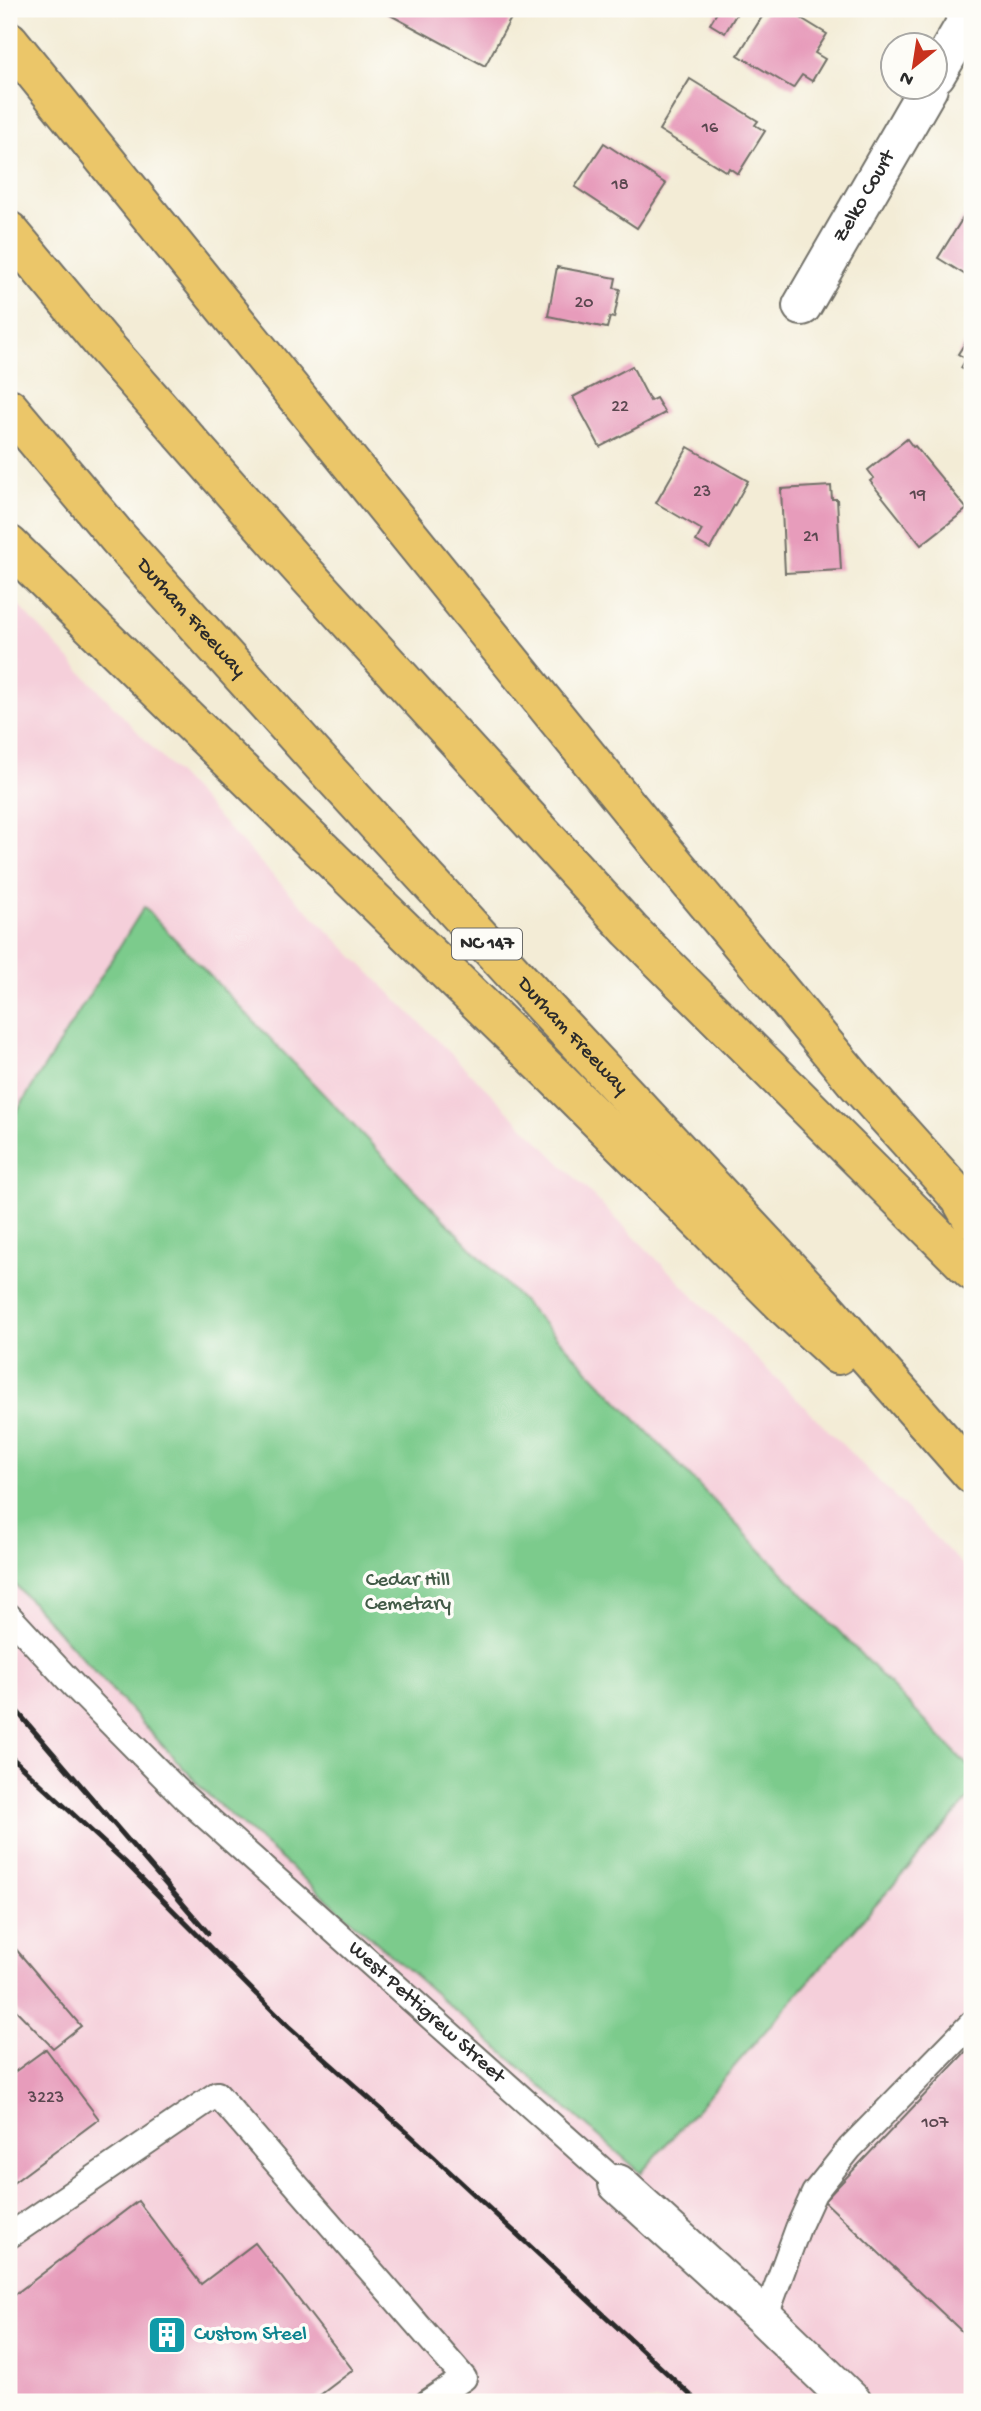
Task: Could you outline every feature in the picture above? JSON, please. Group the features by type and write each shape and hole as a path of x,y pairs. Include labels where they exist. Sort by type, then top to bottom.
{"highway":[{"path":"9,41 555,718 855,1081 960,1198 972,1219"},
{"path":"9,231 104,345 295,562 630,930 972,1271"},
{"name":"Durham Freeway","path":"9,408 118,539 548,1011 818,1300 972,1476"},
{"path":"9,545 545,1067 788,1309 972,1476"}],"street":[{"path":"950,50 972,13"},
{"name":"Zelko Court","path":"802,306 920,102"},
{"name":"West Pettigrew Street","path":"618,2184 765,2318 852,2402"}],"lane":[{"name":"West Pettigrew Street","path":"9,1616 74,1686 186,1798 618,2184"},
{"path":"765,2318 798,2228 814,2193 850,2148 972,2023"},
{"path":"9,2236 216,2094 464,2378 428,2402"}],"shaded area":[{"path":"9,595 277,880 972,1574 972,2402 9,2402"}],"green space":[{"name":"Cedar Hill Cemetary","path":"144,907 972,1770 972,1795 641,2173 210,1797 9,1578 9,1124"}],"building":[{"path":"379,9 516,9 485,66"},
{"path":"719,9 730,9 737,13 725,33 710,24"},
{"path":"767,9 786,9 827,34 815,53 825,59 812,81 802,75 793,88 738,55"},
{"path":"690,79 758,121 755,125 765,131 738,174 729,168 727,172 659,130"},
{"path":"604,143 666,184 637,228 575,187"},
{"path":"966,213 972,217 972,279 938,258"},
{"path":"557,267 616,278 614,288 620,289 614,318 610,317 607,328 548,316"},
{"path":"972,332 972,375 961,368 966,359 958,354"},
{"path":"632,366 650,401 656,398 665,413 600,447 573,397"},
{"path":"907,439 967,509 921,545 870,481 874,478 868,470"},
{"path":"688,447 748,481 710,549 696,541 702,530 656,503"},
{"path":"831,486 832,499 837,499 841,570 785,573 781,489"},
{"path":"9,1941 81,2026 53,2048 9,2003"},
{"path":"972,2045 972,2341 824,2201"},
{"path":"46,2049 99,2119 9,2186 9,2076"},
{"name":"Custom Steel","path":"138,2201 201,2284 255,2243 353,2370 311,2402 9,2402 9,2299"}],"railway":[{"path":"9,1702 208,1933"},
{"path":"9,1755 125,1862 288,2026 409,2134 698,2402"}],"place":[{"name":"Custom Steel","path":"167,2335"}]}
